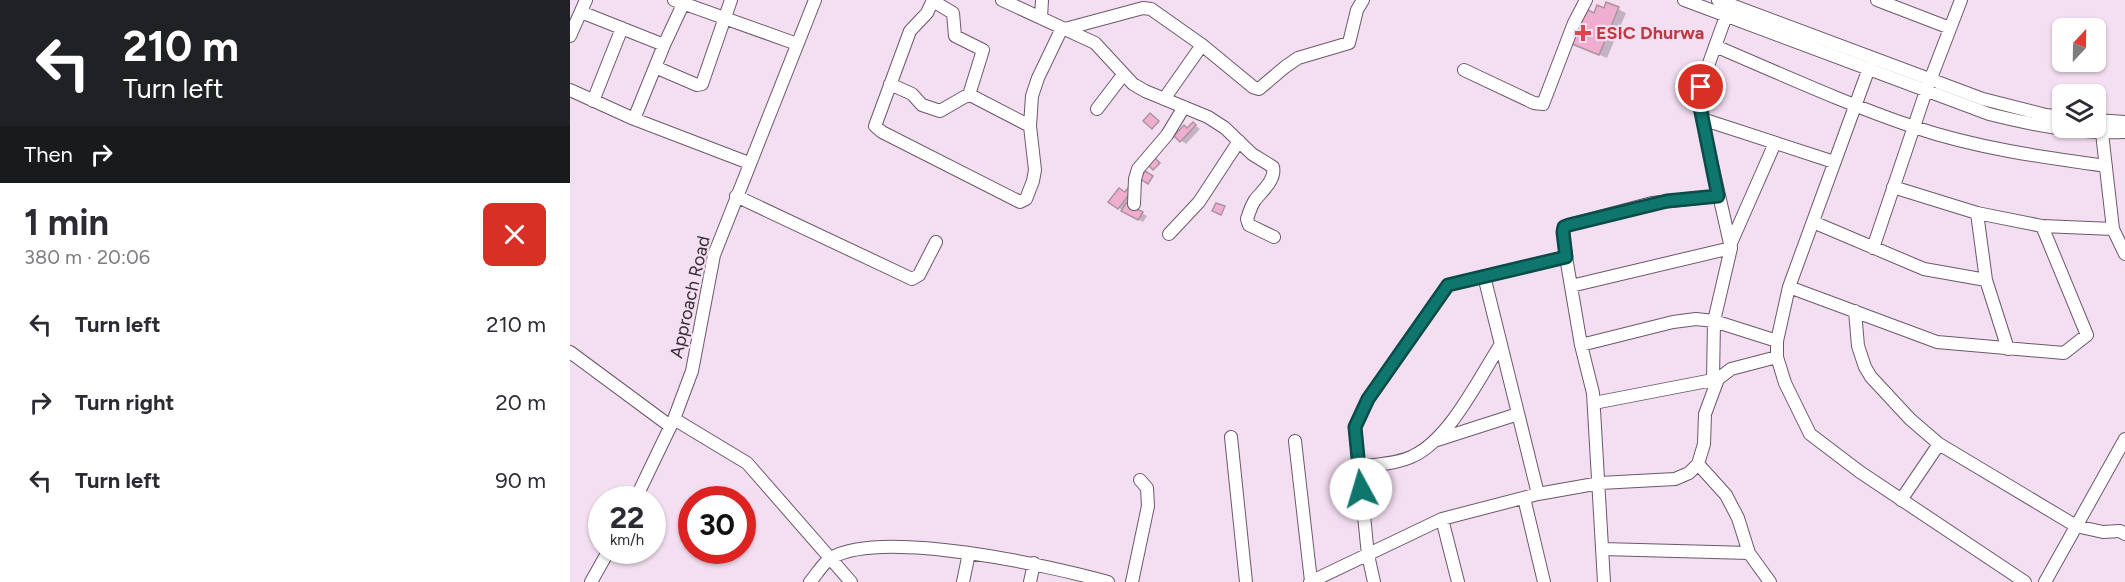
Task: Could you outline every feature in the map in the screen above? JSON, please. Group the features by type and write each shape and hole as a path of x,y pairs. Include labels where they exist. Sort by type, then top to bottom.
{"street":[{"path":"655,67 697,85 702,84 731,0"},
{"name":"Approach Road","path":"642,486 672,422 692,372 714,255 815,0"},
{"path":"890,84 909,92 922,105 940,111 969,95 983,50 955,36 954,14 933,0 927,13 912,28 890,84 875,124 877,130 1021,202 1026,199 1035,176 1030,126 1030,106 1034,87 1064,28 1148,8 1155,10 1253,87 1259,89 1298,58 1349,43 1363,0"},
{"path":"1002,0 1095,43 1123,75 1138,88 1184,106 1216,122 1252,154 1275,169 1265,189 1254,202 1247,219 1249,225 1274,237"},
{"path":"1041,18 1042,0"},
{"path":"1464,70 1534,103 1543,104 1574,23 1586,0"},
{"path":"1684,0 1989,114 2052,125"},
{"path":"1718,0 1983,99 2052,115"},
{"path":"1873,248 1926,91 1961,0"},
{"path":"1882,1 1950,28"},
{"path":"634,119 681,2 797,44"},
{"path":"570,36 578,14 664,45"},
{"path":"1726,16 1701,87 1700,107 1718,196 1731,246"},
{"path":"593,101 622,28"},
{"path":"1164,99 1202,45"},
{"path":"1715,46 1914,127 1973,144 2036,157 2106,166"},
{"path":"1869,68 1789,287 1777,341 1777,357 1785,383 1810,434 1860,472 2025,582"},
{"path":"1097,109 1123,75"},
{"path":"570,90 634,119 749,164"},
{"path":"969,95 1030,126"},
{"path":"1134,204 1138,168 1167,135 1184,106"},
{"path":"1702,119 1834,162"},
{"path":"2106,121 2125,122"},
{"path":"2106,133 2125,132"},
{"path":"2103,138 2113,229 2125,254"},
{"path":"1169,234 1199,202 1239,141"},
{"path":"1295,441 1311,582 1442,519 1539,494 1600,483 1676,479 1689,473 1698,464 1704,444 1705,414 1716,379 1714,321 1731,246 1774,143"},
{"path":"1893,187 1977,213 2042,226 2113,229"},
{"path":"736,196 912,279 919,275 936,242"},
{"path":"1604,582 1594,403 1570,286 1564,227 1667,201 1718,196"},
{"path":"1977,213 1986,280 2008,349"},
{"path":"1813,222 1924,269 1986,280"},
{"path":"1789,287 1937,342 2064,353 2087,335 2042,226"},
{"path":"1570,286 1731,246"},
{"path":"1374,582 1368,555 1355,427 1368,399 1448,285 1566,257"},
{"path":"1484,276 1539,494"},
{"path":"1855,311 1858,346 1864,367 1910,419 1939,444 2076,526 2103,532 2120,531 2125,534"},
{"path":"1581,345 1683,320 1696,319 1714,321 1777,341"},
{"path":"1359,467 1412,457 1435,440 1448,428 1501,344"},
{"path":"570,352 672,422 747,463 851,582"},
{"path":"1594,403 1716,379 1731,369 1777,357"},
{"path":"1435,440 1518,414"},
{"path":"1231,437 1246,582"},
{"path":"2045,582 2125,439"},
{"path":"1901,500 1939,444"},
{"path":"1698,464 1718,484 1732,505 1749,553 1763,580"},
{"path":"1132,582 1148,506 1147,488 1140,480"},
{"path":"1524,498 1544,582"},
{"path":"1442,519 1458,582"},
{"path":"810,582 830,558 855,550 880,547 969,553 1034,563 1088,579 1108,582"},
{"path":"1603,549 1749,553"},
{"path":"963,582 969,553"},
{"path":"1030,582 1034,563"},
{"path":"591,582 601,564"}],"building":[{"path":"1606,2 1619,7 1599,55 1572,44 1586,9 1594,13 1597,5 1604,8"},
{"path":"1150,113 1159,121 1152,129 1143,121"},
{"path":"1193,122 1196,125 1180,142 1174,136 1184,125 1187,128"},
{"path":"1152,155 1160,163 1153,170 1145,162"},
{"path":"1145,171 1153,176 1148,184 1140,179"},
{"path":"1119,188 1125,192 1128,188 1132,191 1118,209 1108,202"},
{"path":"1126,203 1143,212 1138,220 1121,211"},
{"path":"1216,203 1225,206 1221,215 1212,211"}],"place":[{"name":"ESIC Dhurwa","path":"1583,33"}],"route":[{"path":"1361,489 1355,427 1368,399 1448,285 1566,257 1563,232 1564,227 1569,225 1667,201 1718,196 1700,107 1701,87"}]}
